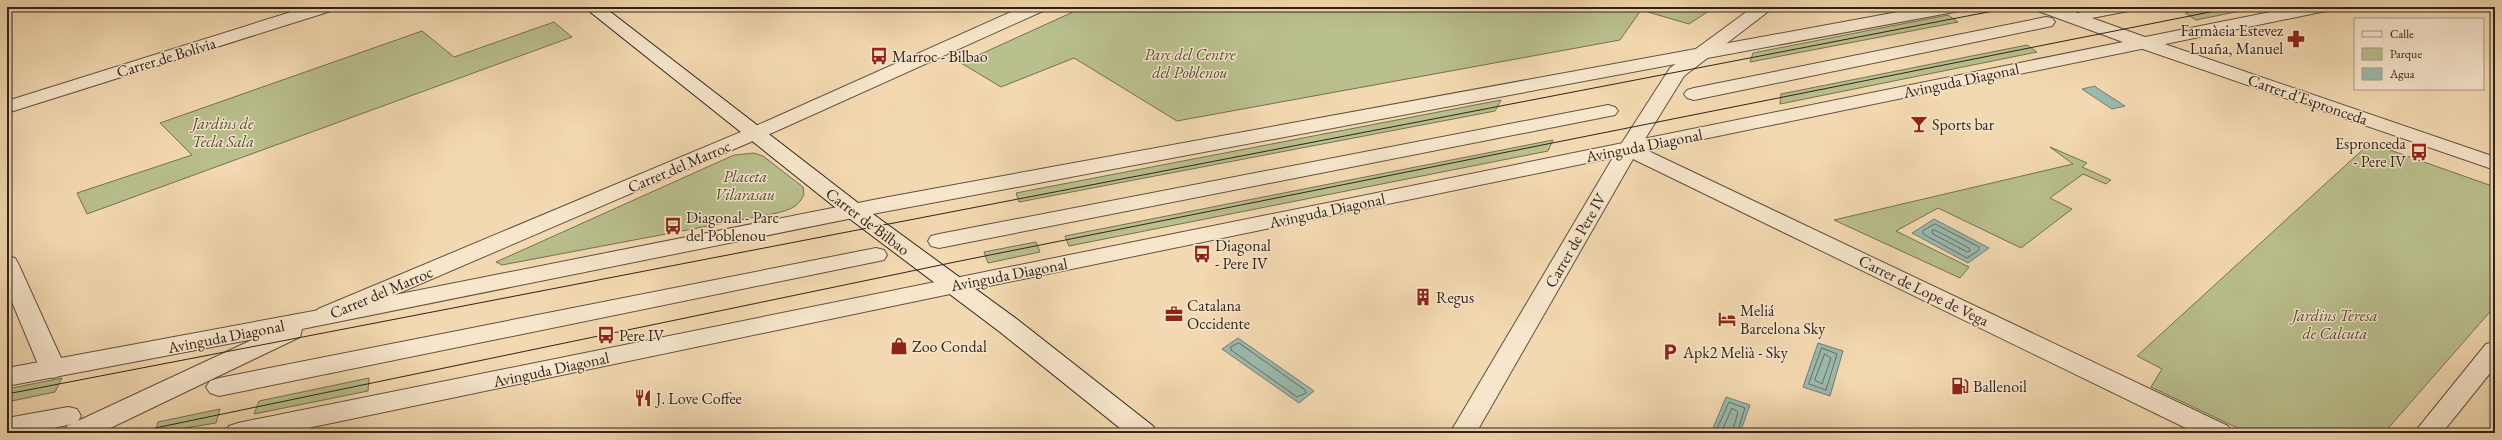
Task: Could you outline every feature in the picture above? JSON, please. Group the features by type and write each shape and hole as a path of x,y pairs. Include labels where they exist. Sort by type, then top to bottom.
{"street":[{"name":"Carrer de Bolívia","path":"7,107 325,7"},
{"name":"Carrer de Bilbao","path":"593,7 854,211 955,285 1144,433"},
{"name":"Carrer del Marroc","path":"319,318 756,133 1037,7"},
{"name":"Carrer de Pere IV","path":"1463,433 1628,149 1677,72 1697,55 1765,7"},
{"name":"Avinguda Diagonal","path":"7,377 319,318 854,211 1954,7"},
{"path":"2087,14 2122,7"},
{"name":"Avinguda Diagonal","path":"238,433 955,285 2321,7"},
{"path":"1694,94 2045,15"},
{"name":"Carrer d'Espronceda","path":"2045,15 2144,43 2495,164"},
{"path":"939,241 1608,111"},
{"name":"Carrer de Lope de Vega","path":"1628,149 2219,433"},
{"path":"219,386 876,255"},
{"path":"7,263 52,369"},
{"path":"7,428 72,425 319,318"},
{"path":"2427,433 2495,350"}],"green space":[{"name":"Parc del Centre del Poblenou","path":"1084,7 1715,7 1689,24 1641,10 1620,40 1177,121 1074,58 1001,87 961,63"},
{"path":"2214,7 2260,7 2196,20 2185,13"},
{"path":"1948,15 1958,22 1750,62 1753,53"},
{"name":"Jardins de Tecla Sala","path":"554,22 572,37 87,214 77,193 192,155 160,123 422,31 454,57"},
{"path":"2027,45 2037,52 1780,104 1781,94"},
{"path":"1501,100 1495,111 1019,202 1016,193"},
{"path":"1553,140 1548,151 1069,246 1065,236"},
{"name":"Jardins Teresa de Calcuta","path":"2370,143 2495,187 2495,306 2384,433 2248,433 2151,387 2162,369 2137,356"},
{"path":"2050,147 2087,163 2082,167 2111,180 2106,184 2083,174 2050,198 2072,209 2021,248 1938,208 1896,231 1969,267 1960,278 1834,220 2073,164"},
{"name":"Placeta Vilarasau","path":"754,153 763,156 803,187 804,194 796,205 777,213 502,265 496,262 734,155"},
{"path":"1036,242 1040,252 988,263 984,252"},
{"path":"62,378 55,392 7,402 7,389"},
{"path":"369,378 368,391 254,414 259,401"},
{"path":"220,409 216,423 155,433 158,422"}],"water":[{"path":"2095,86 2125,106 2112,109 2082,89"},
{"path":"1934,219 1989,248 1968,263 1912,233"},
{"path":"1238,338 1314,391 1299,403 1222,349"},
{"path":"1818,343 1843,351 1830,396 1803,387"},
{"path":"1726,397 1750,405 1740,433 1711,433"}],"tram line":[{"path":"7,394 2014,7"},
{"path":"131,433 960,261 2235,7"}],"place":[{"name":"Farmàcia Estevez Luaña, Manuel","path":"2296,39"},
{"name":"Marroc - Bilbao","path":"879,56"},
{"name":"Sports bar","path":"1919,124"},
{"name":"Espronceda - Pere IV","path":"2419,152"},
{"name":"Diagonal - Parc del Poblenou","path":"673,226"},
{"name":"Diagonal - Pere IV","path":"1202,254"},
{"name":"Regus","path":"1423,297"},
{"name":"Catalana Occidente","path":"1174,314"},
{"name":"Meliá Barcelona Sky","path":"1727,319"},
{"name":"Pere IV","path":"606,335"},
{"name":"Zoo Condal","path":"899,346"},
{"name":"Apk2 Melià - Sky","path":"1670,352"},
{"name":"Ballenoil","path":"1960,386"},
{"name":"J. Love Coffee","path":"643,398"}]}
